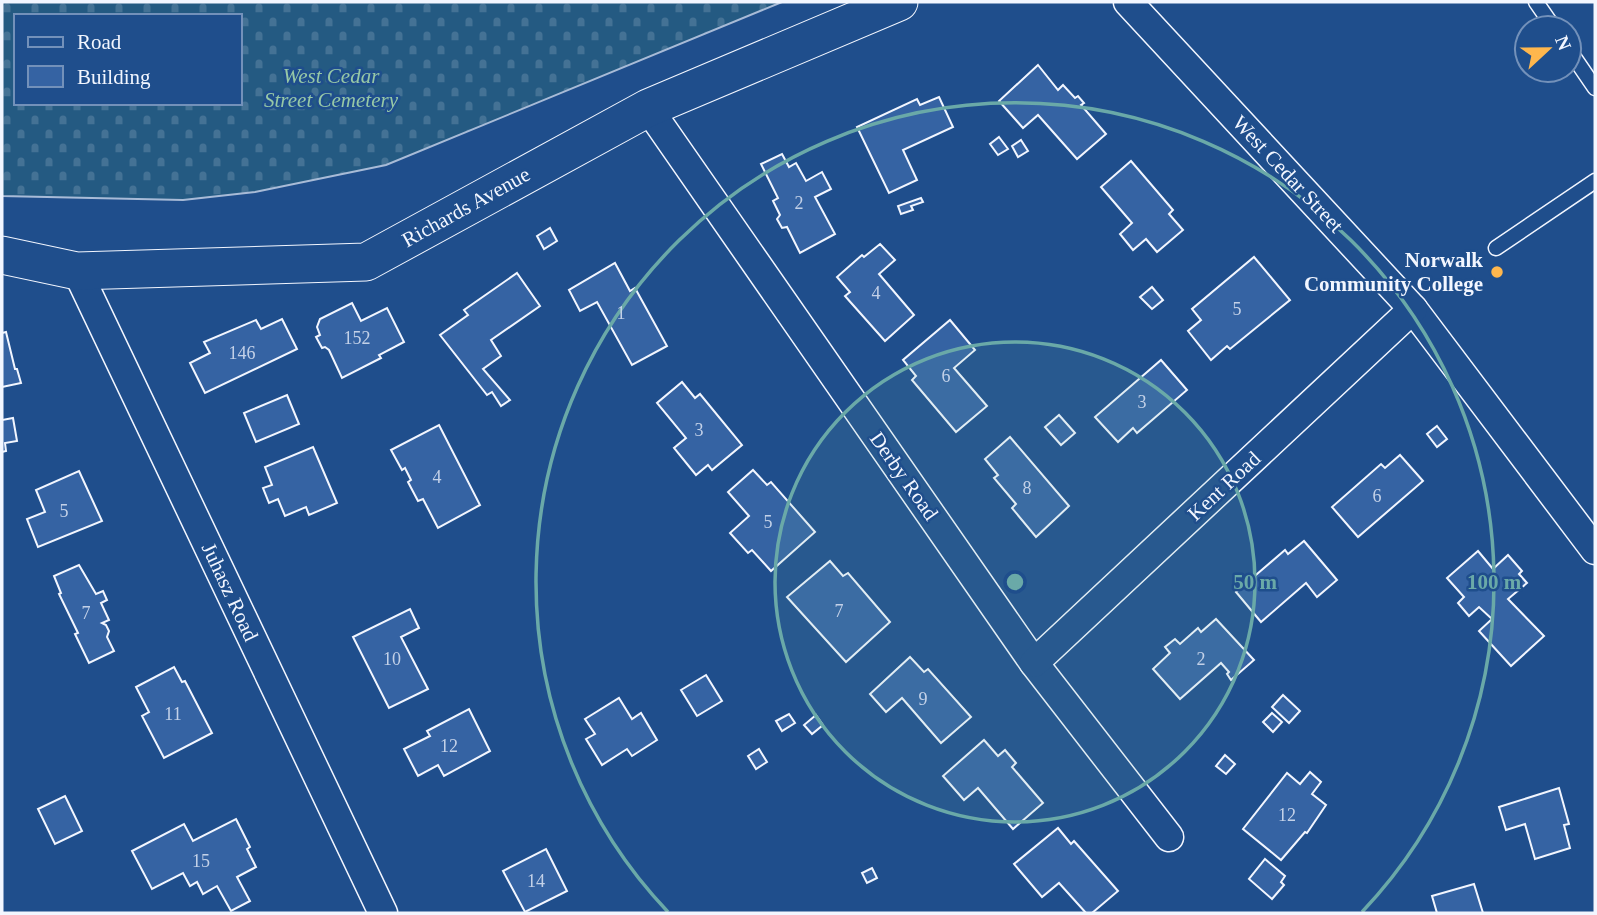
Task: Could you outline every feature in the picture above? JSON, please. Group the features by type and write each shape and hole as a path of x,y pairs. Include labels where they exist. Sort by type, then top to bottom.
{"street":[{"name":"Richards Avenue","path":"2,255 77,271 366,262 648,108 899,2"},
{"name":"West Cedar Street","path":"1128,2 1413,309 1595,550"},
{"name":"Derby Road","path":"648,108 1034,663 1169,837"},
{"name":"Juhasz Road","path":"77,271 383,913"},
{"name":"Kent Road","path":"1034,663 1413,309"}],"lane":[{"path":"1583,70 1595,88"},
{"path":"1496,248 1595,181"}],"green space":[{"name":"West Cedar Street Cemetery","path":"2,2 782,2 386,165 255,192 183,200 2,196"}],"building":[{"path":"1038,65 1058,90 1063,85 1075,98 1078,96 1084,103 1081,105 1106,134 1077,159 1038,115 1023,128 999,101"},
{"path":"939,97 953,127 903,150 917,180 889,193 857,127 917,99 920,105"},
{"path":"999,137 1008,149 998,155 990,144"},
{"path":"1021,140 1028,151 1018,157 1012,146"},
{"path":"782,154 789,167 796,163 806,181 822,172 831,189 815,197 835,234 800,253 787,227 782,228 777,219 780,215 773,201 778,198 761,164"},
{"path":"1131,161 1173,210 1169,214 1183,230 1157,252 1146,239 1133,250 1120,234 1132,223 1101,187"},
{"path":"921,198 923,202 911,206 913,210 901,214 898,206"},
{"path":"550,228 557,241 544,249 537,236"},
{"path":"880,244 895,260 879,274 914,315 885,341 845,296 850,292 837,277 862,255 864,257"},
{"path":"1254,257 1290,300 1230,349 1227,346 1211,360 1188,331 1201,320 1192,309"},
{"path":"615,263 630,291 635,288 667,346 632,365 597,302 580,311 569,290"},
{"path":"517,273 540,306 491,340 501,356 483,369 510,400 501,406 492,392 487,395 440,335 468,315 464,310"},
{"path":"1152,287 1163,300 1152,309 1140,297"},
{"path":"352,303 361,321 387,308 404,342 379,355 381,358 342,378 329,350 322,348 316,337 320,335 317,327 320,319"},
{"path":"282,319 297,349 205,393 190,363 210,353 204,342 256,320 261,329"},
{"path":"950,320 975,350 954,368 987,406 956,432 912,380 916,376 903,360"},
{"path":"6,332 21,383 2,387 2,333"},
{"path":"1161,360 1187,390 1137,433 1133,428 1118,442 1095,417"},
{"path":"682,382 695,398 700,394 742,445 712,470 708,465 696,475 674,448 686,438 657,403"},
{"path":"287,395 299,424 256,442 244,413"},
{"path":"1059,415 1075,433 1061,445 1045,427"},
{"path":"13,418 17,441 5,443 6,451 2,452 2,420"},
{"path":"439,425 480,505 438,528 423,499 418,501 408,482 411,480 405,468 402,470 391,450"},
{"path":"1437,426 1447,439 1437,447 1427,434"},
{"path":"1010,437 1069,506 1036,537 1012,508 1016,504 994,478 998,475 985,459"},
{"path":"313,447 337,503 309,515 306,507 285,516 278,499 269,503 263,488 272,485 265,467"},
{"path":"1400,455 1423,481 1358,537 1332,507 1381,464 1385,468"},
{"path":"753,470 767,485 771,482 815,532 771,571 752,550 748,553 730,533 749,516 728,492"},
{"path":"79,471 102,521 38,547 27,519 45,512 36,490"},
{"path":"1304,541 1337,580 1317,597 1306,583 1261,622 1236,592 1285,550 1288,554"},
{"path":"1478,551 1493,569 1508,555 1522,571 1519,574 1527,583 1508,599 1544,636 1511,666 1479,631 1492,619 1479,607 1469,616 1458,603 1464,597 1447,578"},
{"path":"830,561 843,576 848,573 890,622 846,662 787,597"},
{"path":"79,565 96,594 103,591 107,600 101,603 109,620 102,623 109,631 107,637 114,651 89,663 75,634 78,633 59,594 61,593 54,576"},
{"path":"410,609 419,628 401,637 428,689 389,708 353,637"},
{"path":"1216,619 1254,660 1231,680 1227,674 1229,672 1221,663 1180,699 1153,669 1170,653 1165,647 1175,639 1180,644 1198,628 1201,632"},
{"path":"910,657 924,672 928,669 971,717 941,743 902,698 886,712 870,694"},
{"path":"174,667 182,682 185,681 212,733 164,758 142,716 149,712 136,687"},
{"path":"706,675 722,701 697,716 681,690"},
{"path":"1283,695 1300,711 1289,723 1272,707"},
{"path":"619,698 632,719 641,713 657,740 632,756 627,749 602,765 586,739 595,734 585,719"},
{"path":"469,709 490,751 444,776 438,765 418,776 404,749 430,736 427,731"},
{"path":"1272,713 1282,722 1273,732 1263,722"},
{"path":"789,714 795,723 782,731 776,721"},
{"path":"816,715 823,725 812,734 804,725"},
{"path":"984,740 998,756 1005,750 1016,763 1012,767 1043,803 1013,829 978,788 964,800 943,776"},
{"path":"759,749 767,762 756,769 748,756"},
{"path":"1225,755 1235,764 1226,774 1216,766"},
{"path":"1310,772 1321,782 1312,794 1326,805 1307,833 1305,832 1281,860 1243,829 1287,773 1300,784"},
{"path":"1559,788 1569,824 1564,825 1570,848 1535,859 1525,824 1506,830 1499,807"},
{"path":"65,796 82,831 55,844 38,809"},
{"path":"236,819 250,847 247,849 256,867 237,877 250,901 231,911 217,886 203,894 197,882 190,886 183,873 152,889 132,851 184,824 193,841"},
{"path":"1058,828 1071,844 1074,841 1118,891 1092,913 1086,913 1059,883 1042,897 1014,864"},
{"path":"546,849 567,891 525,912 503,871"},
{"path":"1265,859 1285,876 1281,882 1284,885 1272,899 1249,879"},
{"path":"872,868 877,878 867,883 862,873"},
{"path":"1474,884 1483,913 1437,913 1432,896"}],"place":[{"name":"Norwalk Community College","path":"1497,272"}]}
